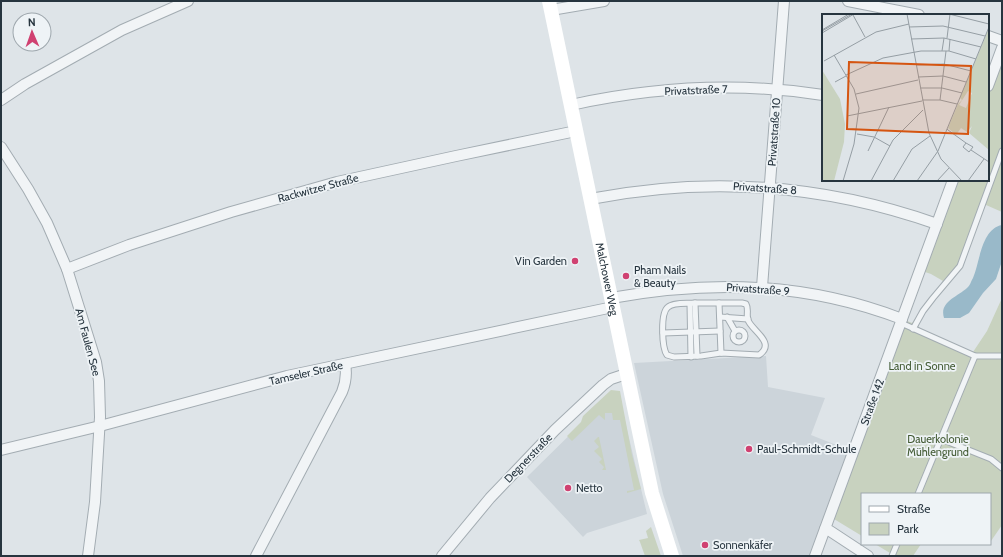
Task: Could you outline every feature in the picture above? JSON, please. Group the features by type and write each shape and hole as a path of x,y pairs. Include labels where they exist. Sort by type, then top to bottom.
{"street":[{"path":"1,100 25,84 122,30 188,1"},
{"path":"550,6 604,1"},
{"name":"Privatstraße 10","path":"762,287 784,1"},
{"path":"848,1 914,14"},
{"name":"Malchower Weg","path":"550,6 652,493 672,556"},
{"path":"989,36 1002,41"},
{"path":"989,83 1002,48"},
{"name":"Privatstraße 7","path":"571,105 627,94 715,88 777,90 822,95"},
{"name":"Rackwitzer Straße","path":"67,269 136,242 231,212 337,182 576,131"},
{"name":"Am Faulen See","path":"1,146 47,223 67,269 96,362 99,381 100,426 95,502 88,556"},
{"name":"Straße 142","path":"815,556 953,181"},
{"name":"Privatstraße 8","path":"590,199 694,186 770,187 815,192 860,201 902,212 937,224"},
{"name":"Privatstraße 9","path":"612,302 661,290 697,287 762,287 843,300 883,312 901,321"},
{"name":"Tamseler Straße","path":"1,450 100,426 287,376 612,302"},
{"path":"256,556 342,392 345,384 345,364"},
{"name":"Degnerstraße","path":"442,556 490,498 555,430 603,385 611,379 626,374"},
{"path":"825,529 868,556"}],"lane":[{"path":"913,329 923,311 960,266 1002,151"},
{"path":"693,304 694,356"},
{"path":"693,304 746,304 748,307 748,318 751,325 762,337 764,342 762,352 759,354 721,353 674,357 667,355 664,349 663,333 663,318 665,310 671,305 693,304"},
{"path":"719,304 721,353"},
{"path":"720,317 748,318"},
{"path":"727,317 735,331"},
{"path":"901,321 913,329 975,356 1002,356"},
{"path":"744,332 751,325"},
{"path":"735,331 739,330 744,332"},
{"path":"663,333 720,331"},
{"path":"735,331 733,338 735,341 739,342"},
{"path":"739,342 745,338 744,332"},
{"path":"739,342 739,353"},
{"path":"918,493 975,356"},
{"path":"941,439 991,459 1002,468"},
{"path":"892,556 897,545"}],"shaded area":[{"name":"Paul-Schmidt-Schule","path":"766,356 768,387 825,398 811,435 849,450 810,556 683,556 663,494 634,363"},
{"path":"613,406 625,421 647,514 587,533 583,537 527,477 593,412"}],"green space":[{"path":"1002,57 1002,212 986,205 983,207 962,266 929,306 917,325 925,333 973,352 987,331 1002,298 1002,525 991,541 991,493 861,493 861,535 834,519 905,320 912,323 943,281 922,271 956,181 989,181 989,92"},
{"path":"611,390 620,391 632,455 641,489 627,493 627,491 634,490 620,420 613,420 612,413 605,413 605,420 599,415 572,441 567,436 581,422 583,416"},
{"path":"598,437 606,470 602,470 604,467 599,462 602,459 594,451 599,447 594,441"},
{"path":"651,527 661,556 645,556 639,540 648,538 646,531"},
{"path":"877,545 920,545 913,556 888,556 890,553"}],"water":[{"path":"1002,225 1002,261 996,279 983,293 969,313 960,318 944,318 943,312 946,304 970,285 985,239 995,228"}],"place":[{"name":"Vin Garden","path":"575,261"},
{"name":"Pham Nails & Beauty","path":"626,276"},
{"name":"Paul-Schmidt-Schule","path":"749,449"},
{"name":"Netto","path":"568,488"},
{"name":"Sonnenkäfer","path":"705,545"}],"park label":[{"name":"Land in Sonne","path":"922,366"},
{"name":"Dauerkolonie Mühlengrund","path":"938,445"}]}
